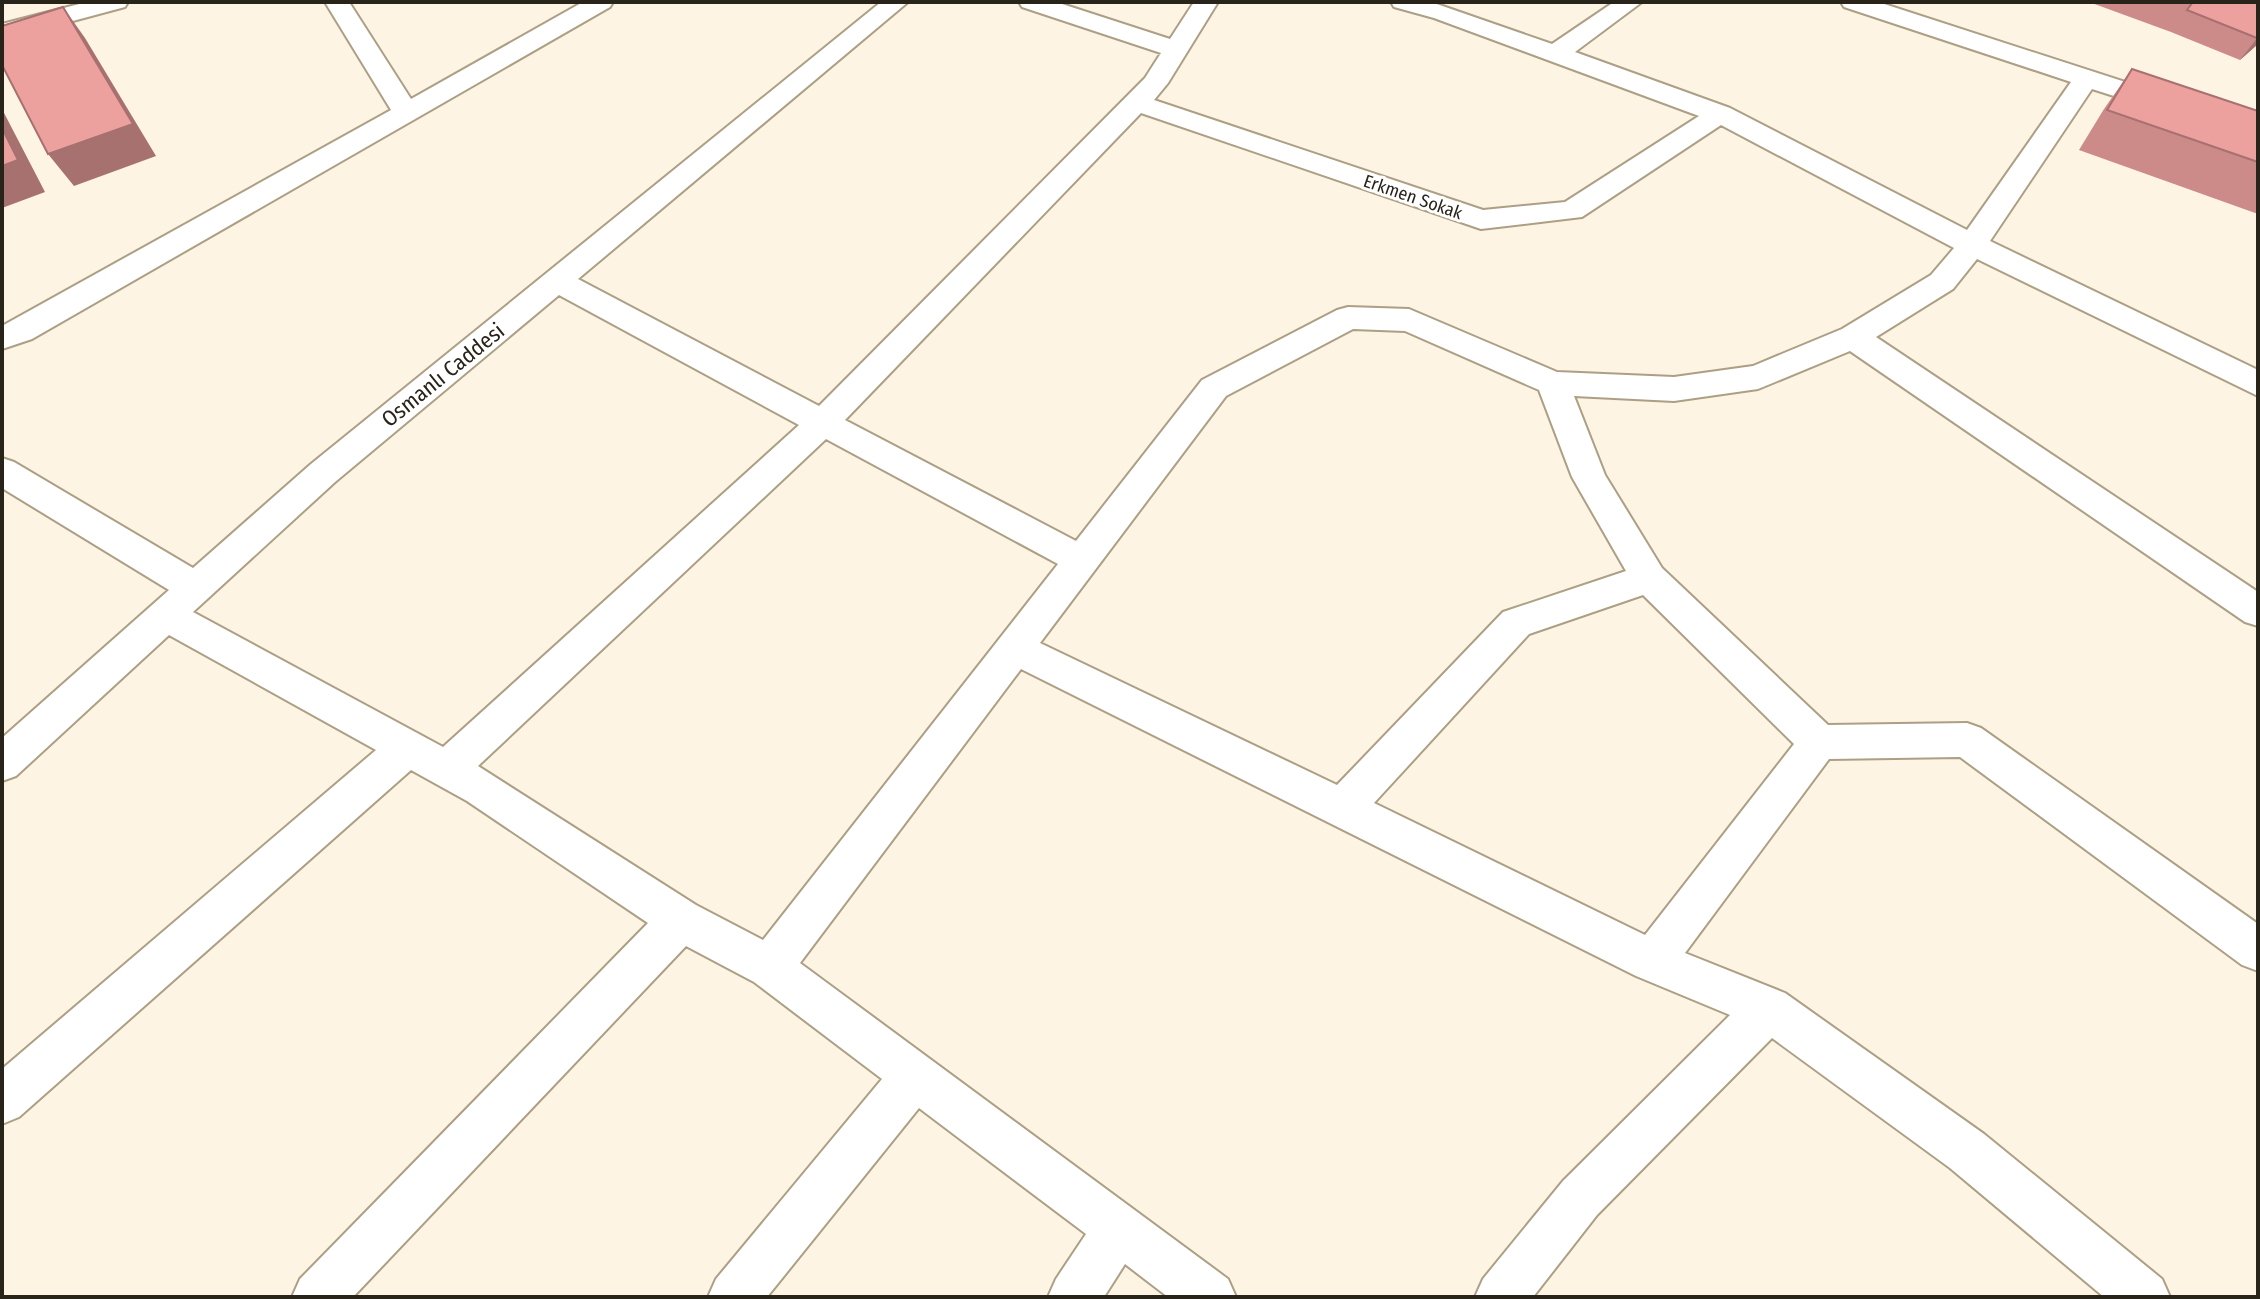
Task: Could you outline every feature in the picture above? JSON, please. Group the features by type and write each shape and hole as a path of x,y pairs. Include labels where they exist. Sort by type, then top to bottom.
{"street":[{"path":"2,32 116,2"},
{"path":"337,2 405,111"},
{"path":"2,338 21,331 601,2"},
{"name":"Osmanlı Caddesi","path":"2,763 323,473 896,2"},
{"path":"1031,2 1177,50"},
{"path":"447,769 823,422 1137,103 1155,83 1206,2"},
{"path":"1403,2 1720,114 1972,245 2258,384"},
{"path":"1555,54 1630,2"},
{"path":"1853,2 2258,134"},
{"path":"770,967 1214,388 1348,318 1409,320 1553,383 1674,389 1758,377 1853,337 1942,282 1972,245 2087,77"},
{"name":"Erkmen Sokak","path":"1137,103 1481,220 1572,210 1720,114"},
{"path":"557,281 1083,561"},
{"path":"1853,337 2258,611"},
{"path":"1553,383 1589,477 1649,578 1819,742 1967,740 2258,950"},
{"path":"2,471 181,602 407,748 481,788 681,920 770,967 1210,1297"},
{"path":"1343,807 1516,623 1649,578"},
{"path":"1016,649 1652,961 1769,1009 1967,1151 2144,1297"},
{"path":"1652,961 1819,742"},
{"path":"2,1100 407,748"},
{"path":"318,1297 681,920"},
{"path":"1501,1297 1580,1198 1769,1009"},
{"path":"734,1297 916,1075"},
{"path":"1074,1297 1119,1228"}],"building":[{"path":"2193,2 2258,2 2258,37 2187,10"},
{"path":"63,7 133,124 48,154 2,65 2,26"},
{"path":"2132,69 2258,111 2258,162 2107,110"},
{"path":"2,128 18,160 2,166"}]}
